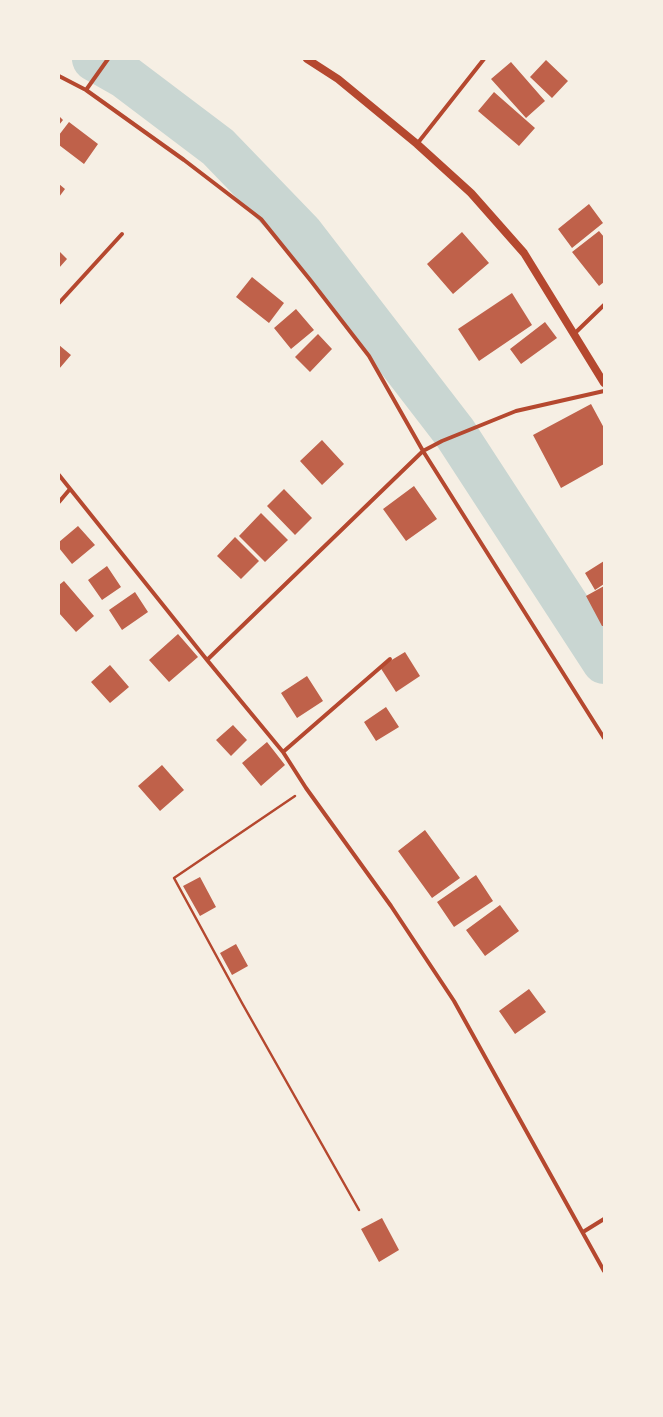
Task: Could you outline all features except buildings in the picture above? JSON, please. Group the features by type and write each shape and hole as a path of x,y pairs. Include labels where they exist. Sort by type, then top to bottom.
{"main road":[{"path":"307,59 338,79 417,144 471,193 524,254 604,383"}],"street":[{"path":"86,90 108,59"},
{"path":"417,144 484,59"},
{"path":"59,76 86,90 184,160 261,219 312,281 369,356 423,451 604,738"},
{"path":"59,303 122,234"},
{"path":"574,334 604,305"},
{"path":"207,660 423,451 442,441 516,411 604,391"},
{"path":"59,476 283,752 306,788 391,906 454,1001 604,1271"},
{"path":"59,502 70,489"},
{"path":"283,752 390,659"},
{"path":"583,1232 604,1219"}],"path":[{"path":"306,788 174,878 242,1003 359,1210"}],"waterway":[{"path":"94,59 124,76 218,147 301,233 455,433 604,662"}]}
